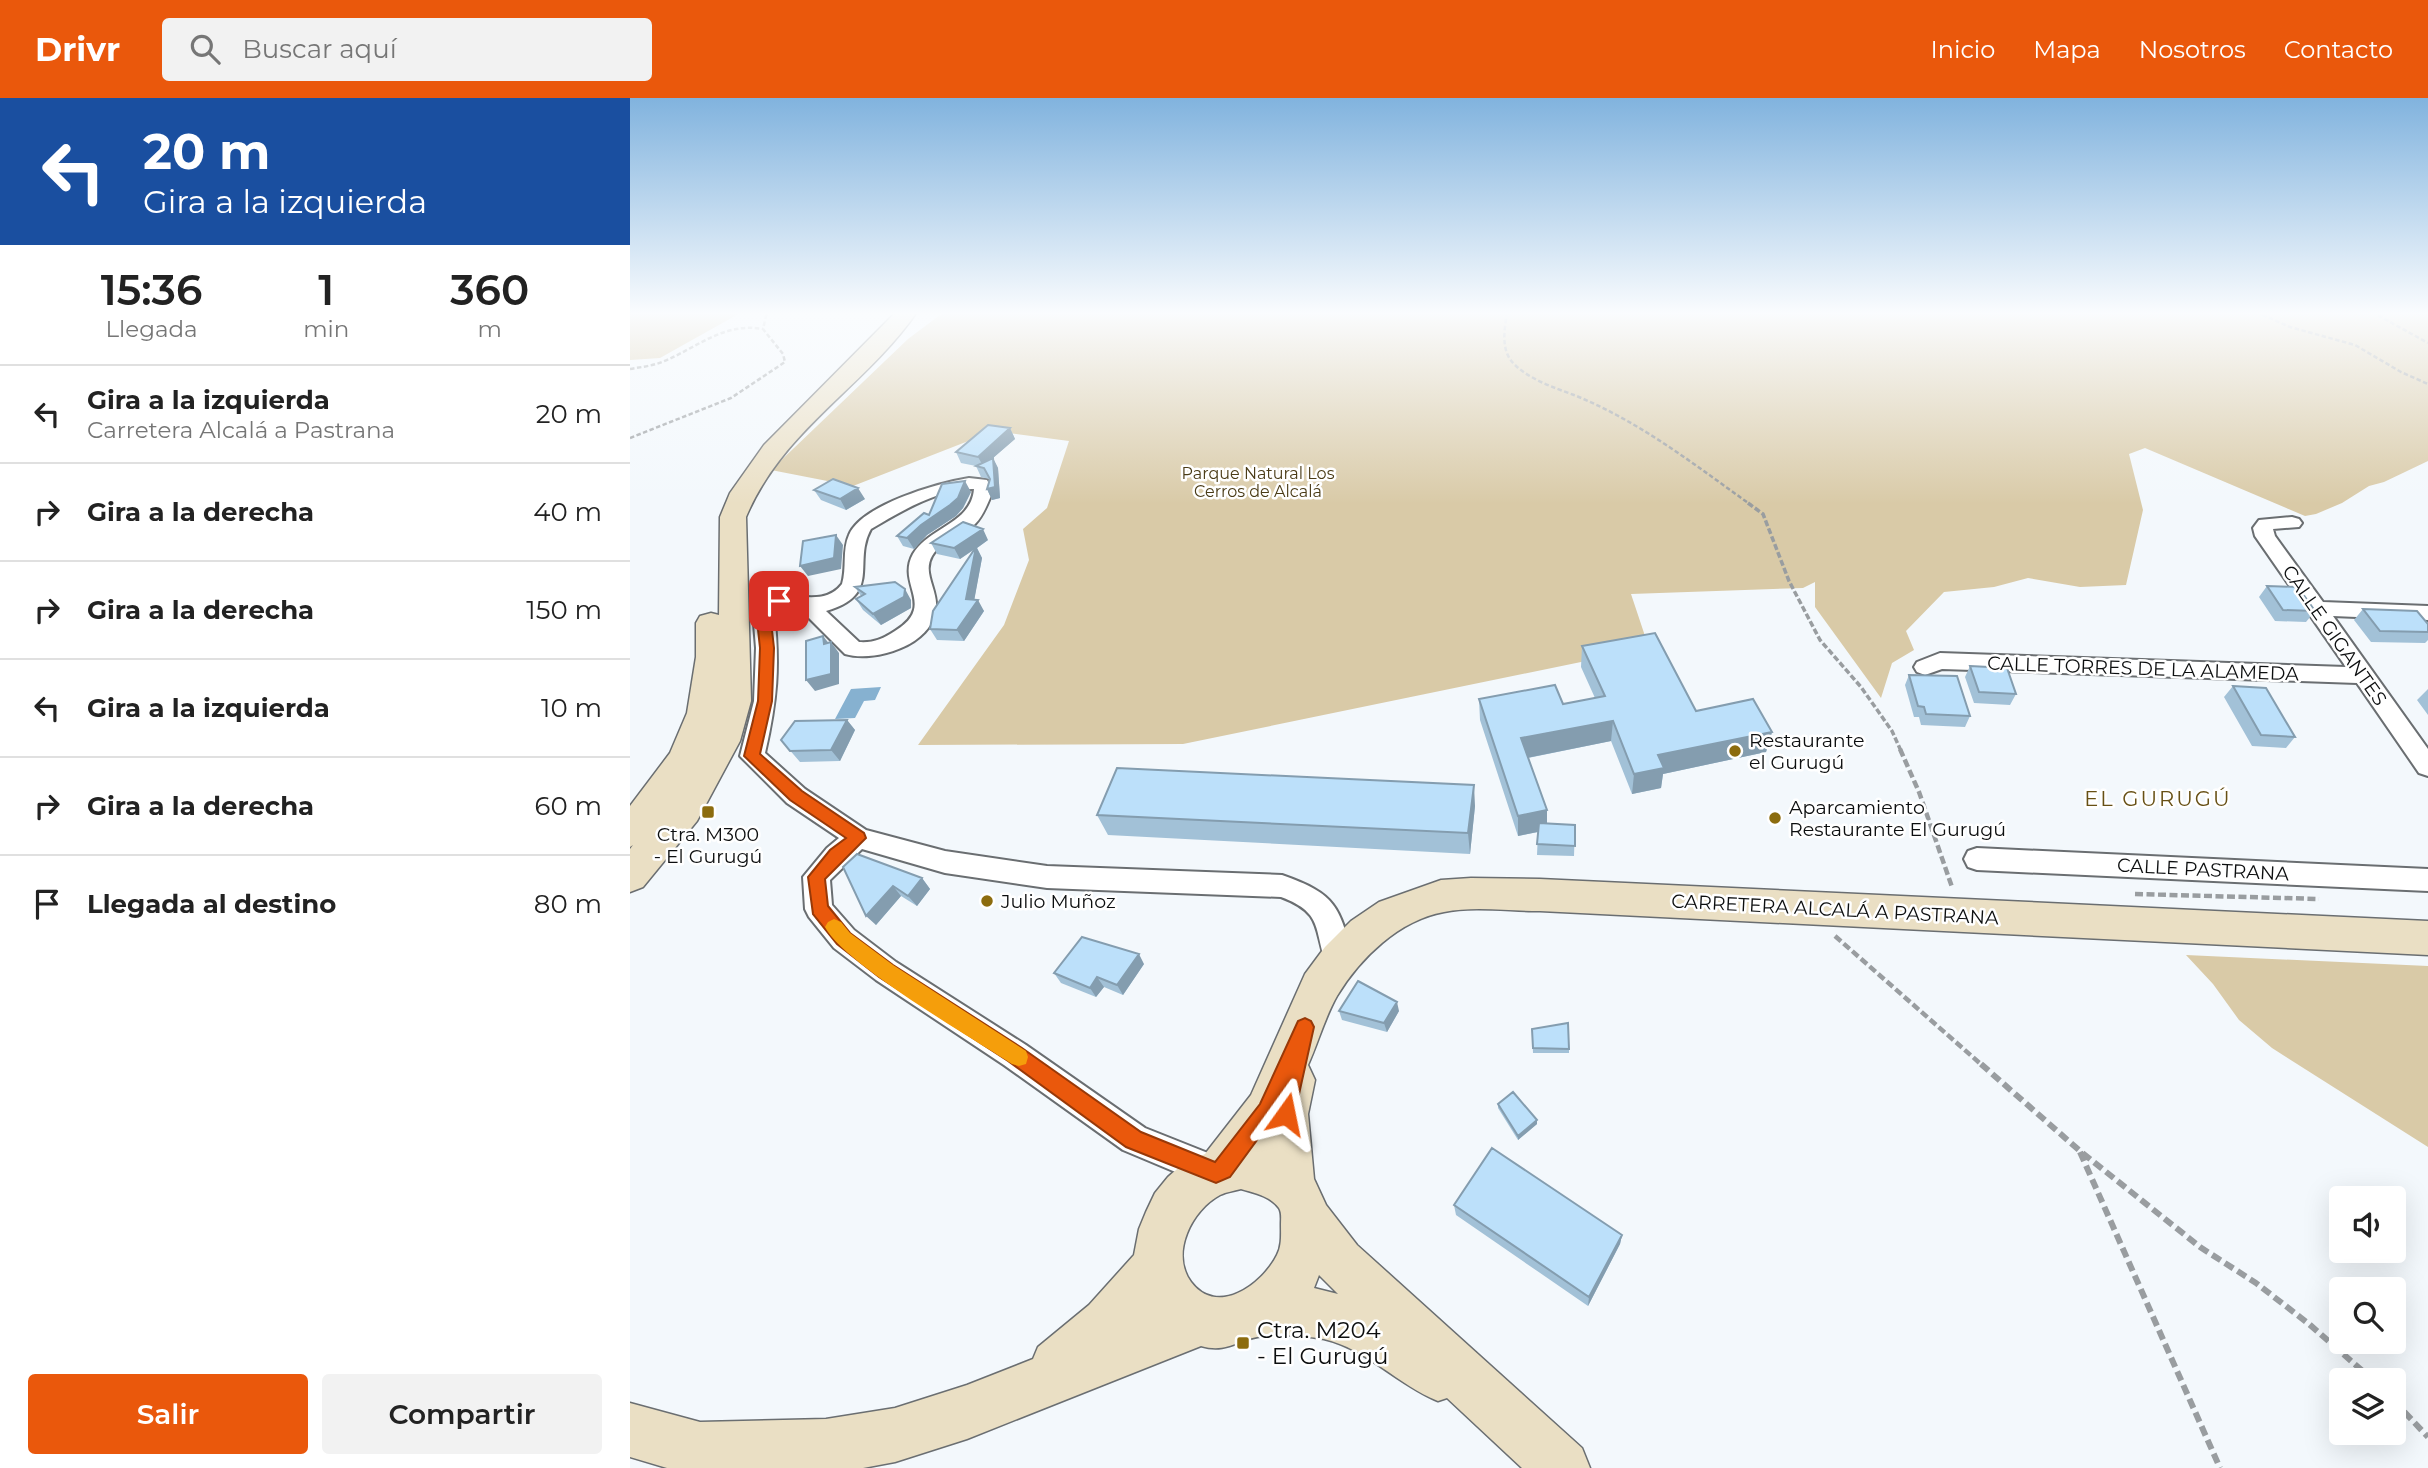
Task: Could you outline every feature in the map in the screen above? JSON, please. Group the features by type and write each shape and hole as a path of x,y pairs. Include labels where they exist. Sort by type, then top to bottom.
{"main road":[{"path":"630,876 684,811 723,741 735,701 733,517 740,497 758,467 846,376"},
{"path":"630,832 665,790 692,749 707,703 713,651 710,520 736,473 783,428 834,388"},
{"name":"CARRETERA ALCALÁ A PASTRANA","path":"1219,1171 1267,1111 1320,987 1339,960 1364,933 1393,914 1441,896 1540,895 2419,935"},
{"name":"CARRETERA ALCALÁ A PASTRANA","path":"1299,1202 1286,1114 1305,1027"},
{"path":"1299,1202 1307,1245 1298,1270 1283,1292 1262,1310 1241,1320 1219,1323 1199,1321 1178,1309 1164,1290 1158,1266 1159,1242 1167,1218 1182,1197 1201,1180 1219,1171 1241,1166 1260,1167 1277,1173 1299,1202 1340,1262 1562,1468"},
{"path":"1035,1385 1107,1323 1158,1266"},
{"path":"1262,1310 1324,1314 1385,1338 1523,1433"},
{"path":"630,1430 700,1450 826,1447 895,1435 1035,1385 1199,1321"}],"street":[{"path":"809,606 853,649 860,651 885,647 909,634 925,614 927,604 918,564 923,554 946,533 968,520 984,488 973,482 953,486 864,525 855,539 855,578 844,596 830,604 809,606 779,601 770,603 763,611 767,648 765,701 752,756 796,796 858,838 945,862 1047,877 1282,886 1308,895 1328,914 1339,960"},
{"name":"CALLE GIGANTES","path":"2292,523 2266,524 2263,528 2265,536 2428,767"},
{"path":"2316,609 2428,614"},
{"name":"CALLE TORRES DE LA ALAMEDA","path":"1925,667 1940,661 2363,675"},
{"path":"858,838 836,855 817,877 819,909 844,939 886,971 1015,1055 1134,1139 1219,1171"},
{"name":"CALLE PASTRANA","path":"1977,859 2428,880"}],"path":[{"path":"630,438 719,403 769,376"},
{"path":"1532,376 1591,402 1640,429 1692,462 1763,514 1789,581 1820,640 1861,687 1892,731 1919,792 1952,887"},
{"path":"2410,376 2428,384"},
{"path":"1802,908 2080,1151 2200,1247 2256,1283 2309,1324 2359,1368"},
{"path":"2080,1151 2220,1468"},
{"path":"2406,1414 2428,1437"}],"green space":[{"name":"Parque Natural Los Cerros de Alcalá","path":"869,376 2428,376 2428,461 2384,482 2369,486 2342,503 2316,514 2305,516 2145,448 2129,454 2143,510 2126,585 2080,587 2028,578 1994,587 1944,592 1906,631 1914,650 1892,663 1881,698 1815,607 1815,582 1803,588 1631,594 1649,648 1183,744 918,745 1004,625 1029,560 1023,529 1047,508 1069,441 994,431 853,486 771,470"},
{"path":"2186,955 2428,966 2428,1147 2272,1048 2239,1020 2213,984"}],"water":[{"path":"881,687 875,700 864,701 855,718 835,719 851,689"}],"building":[{"path":"988,425 1010,428 978,457 956,452"},
{"path":"993,458 995,487 987,489 990,479 984,468 976,466"},
{"path":"833,479 858,488 840,499 814,490"},
{"path":"965,481 958,498 950,505 907,538 897,536 924,513 929,515 942,484"},
{"path":"963,522 983,529 954,548 931,543"},
{"path":"836,535 834,558 800,566 803,541"},
{"path":"976,547 966,599 978,600 957,630 930,629 933,611"},
{"path":"895,582 905,589 904,597 873,614 856,599 865,594 855,587"},
{"path":"2267,586 2298,587 2315,611 2283,610"},
{"path":"2363,609 2417,611 2428,624 2428,632 2380,631"},
{"path":"1655,633 1696,711 1753,699 1772,732 1658,755 1664,768 1634,774 1613,721 1521,738 1547,810 1518,816 1479,699 1555,685 1563,704 1605,696 1582,646"},
{"path":"823,636 824,644 831,642 831,674 806,680 806,641"},
{"path":"1970,666 2007,668 2016,694 1979,692"},
{"path":"1909,675 1957,676 1970,716 1926,714 1924,707 1918,706"},
{"path":"2233,686 2266,688 2295,737 2261,735"},
{"path":"847,720 831,750 790,751 781,740 795,721"},
{"path":"1117,768 1474,785 1468,833 1097,815"},
{"path":"1539,823 1575,825 1575,846 1537,844"},
{"path":"857,854 922,878 908,896 893,886 866,916 843,867"},
{"path":"1082,937 1139,954 1117,985 1097,977 1090,988 1054,973"},
{"path":"1358,981 1397,1002 1384,1023 1339,1011"},
{"path":"1568,1023 1569,1049 1533,1048 1532,1029"},
{"path":"1513,1092 1537,1120 1518,1136 1498,1104"},
{"path":"1492,1148 1622,1235 1589,1297 1454,1205"}],"slow traffic":[{"path":"834,927 844,939 886,971 1019,1057"}],"place":[{"name":"Restaurante el Gurugú","path":"1735,751"},
{"name":"Ctra. M300 - El Gurugú","path":"708,812"},
{"name":"Aparcamiento Restaurante El Gurugú","path":"1775,818"},
{"name":"Julio Muñoz","path":"987,901"},
{"name":"Ctra. M204 - El Gurugú","path":"1243,1343"}],"district":[{"name":"EL GURUGÚ","path":"2158,799"}],"route":[{"path":"779,601 770,603 763,611 767,648 765,701 752,756 796,796 858,838 836,855 817,877 819,909 844,939 886,971 1015,1055 1134,1139 1216,1172 1223,1170 1267,1111 1305,1027 1286,1114"}]}
